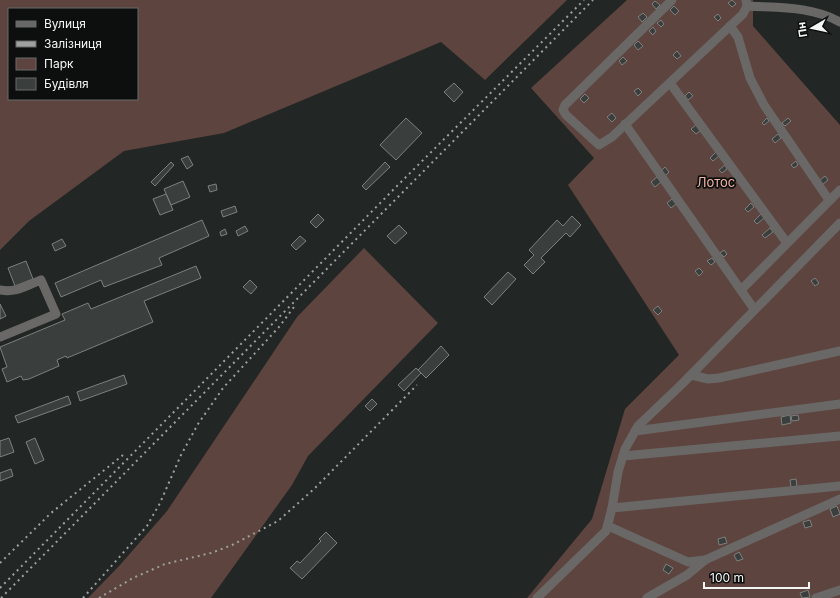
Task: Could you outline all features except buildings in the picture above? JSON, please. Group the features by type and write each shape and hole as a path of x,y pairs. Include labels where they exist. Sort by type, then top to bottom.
{"lane":[{"path":"672,0 565,105 563,110 566,115 599,145 612,137 743,14 747,3 816,11 840,22"},
{"path":"730,26 738,37 750,78 764,105 829,200"},
{"path":"670,83 787,243"},
{"path":"625,124 754,309"},
{"path":"741,290 840,190"},
{"path":"537,598 601,537 608,526 618,472 623,456 638,426 691,375 754,309 840,223"},
{"path":"0,290 13,292 41,280 56,314 0,337"},
{"path":"691,375 708,379 719,378 838,350"},
{"path":"635,431 840,404"},
{"path":"623,456 840,436"},
{"path":"612,508 840,486"},
{"path":"649,597 687,575 705,560 840,499"},
{"path":"608,526 688,562 705,560"},
{"path":"816,598 840,590"},
{"path":"649,597 662,598"}],"green space":[{"path":"0,0 567,0 485,80 441,42 224,133 124,151 29,221 0,250"},
{"name":"Лотос","path":"627,0 753,0 753,26 840,125 840,598 527,598 592,519 625,409 679,355 568,185 594,158 531,88"},
{"path":"364,248 438,323 308,456 292,485 211,598 88,598 120,565 167,511 297,317"}],"railway":[{"path":"0,588 396,187 584,0"},
{"path":"1,598 593,0"},
{"path":"83,598 147,526 160,503 181,455 198,424 223,388 279,327 294,307"},
{"path":"99,598 133,578 165,564 211,553 232,545 278,521 315,488 417,385"},
{"path":"0,563 51,513 123,455"}]}
